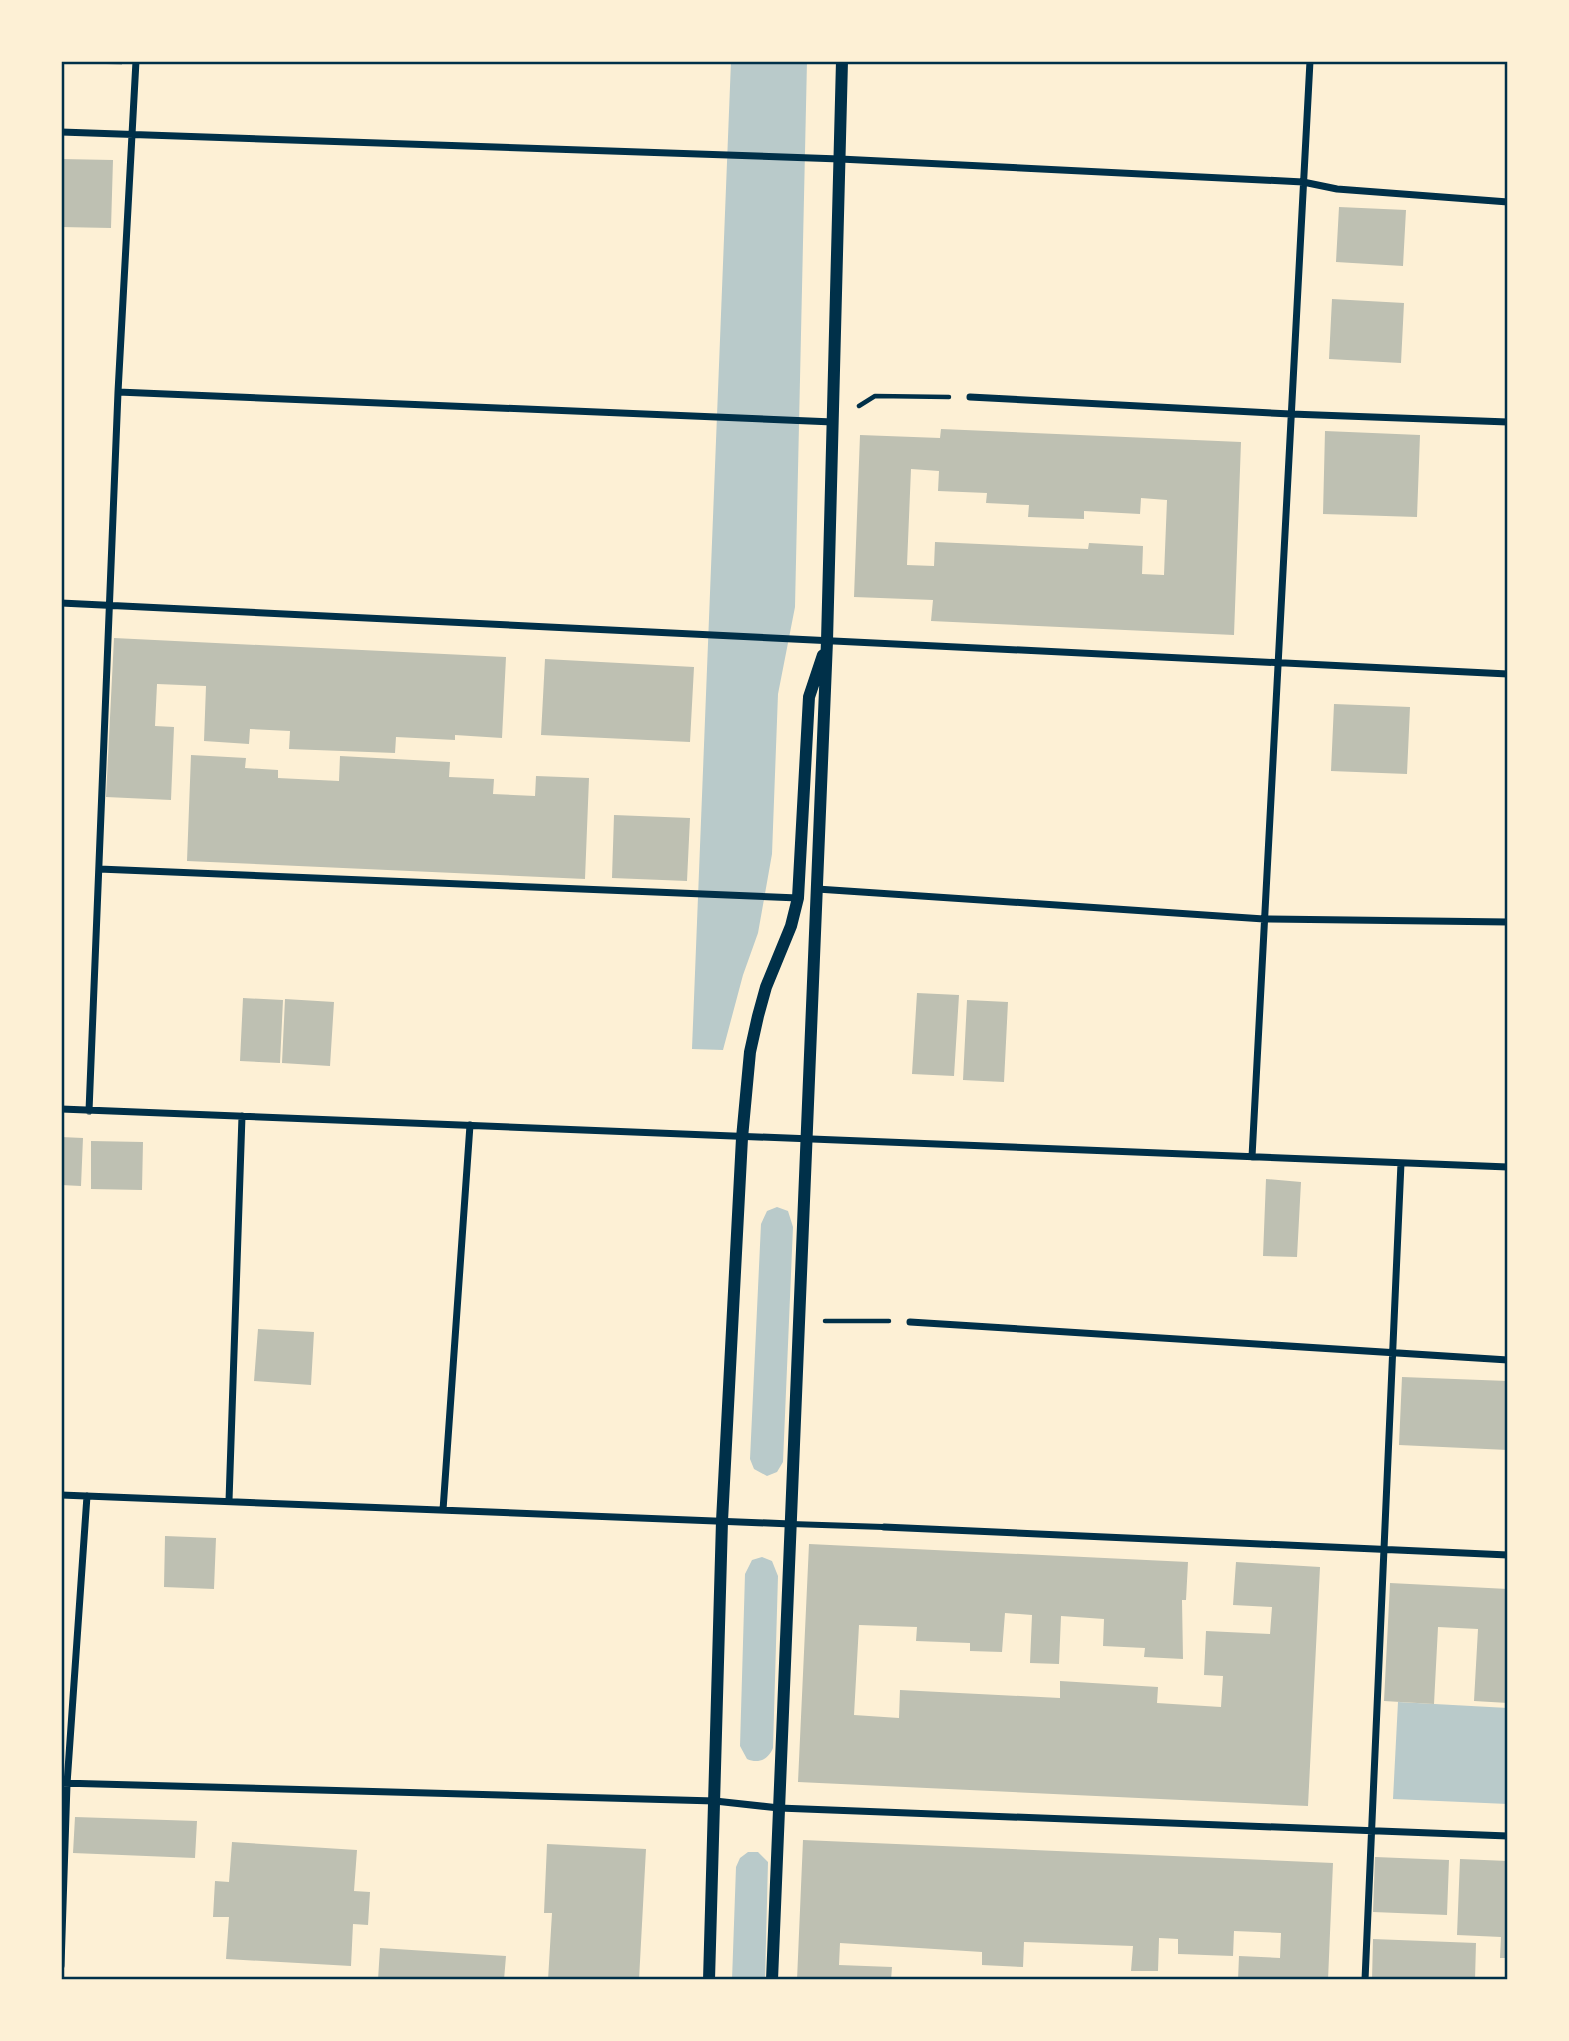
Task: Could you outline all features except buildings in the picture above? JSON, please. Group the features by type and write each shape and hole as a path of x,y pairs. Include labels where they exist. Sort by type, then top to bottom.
{"street":[{"path":"89,1111 112,603 118,392 135,61"},
{"path":"772,1980 827,641 842,61"},
{"path":"1252,1157 1310,61"},
{"path":"61,132 840,159 1303,181 1337,189 1508,202"},
{"path":"118,392 833,422"},
{"path":"970,397 1508,422"},
{"path":"61,603 112,603 1508,674"},
{"path":"709,1980 722,1521 742,1138 750,1052 758,1016 766,987 792,926 798,898 809,697 827,641"},
{"path":"99,869 798,898"},
{"path":"817,889 1264,919 1508,922"},
{"path":"61,1109 1508,1167"},
{"path":"229,1502 242,1116"},
{"path":"443,1510 470,1125"},
{"path":"1365,1980 1401,1163"},
{"path":"910,1322 1508,1360"},
{"path":"61,1495 884,1527 1508,1555"},
{"path":"61,1966 64,1784 87,1496"},
{"path":"64,1784 715,1801 779,1808 1508,1836"}],"path":[{"path":"833,422 875,396 970,397"},
{"path":"799,1320 910,1322"}],"shaded area":[{"path":"731,61 807,61 795,607 778,694 772,854 758,933 743,975 723,1050 692,1049"},
{"path":"777,1207 788,1211 793,1227 783,1462 777,1472 767,1476 754,1469 750,1459 761,1224 767,1211"},
{"path":"762,1557 772,1561 778,1576 773,1748 765,1758 755,1761 747,1759 740,1746 745,1574 752,1560"},
{"path":"1398,1702 1508,1708 1508,1804 1393,1799"},
{"path":"748,1852 758,1852 768,1862 765,1980 732,1980 736,1867 740,1858"}]}
